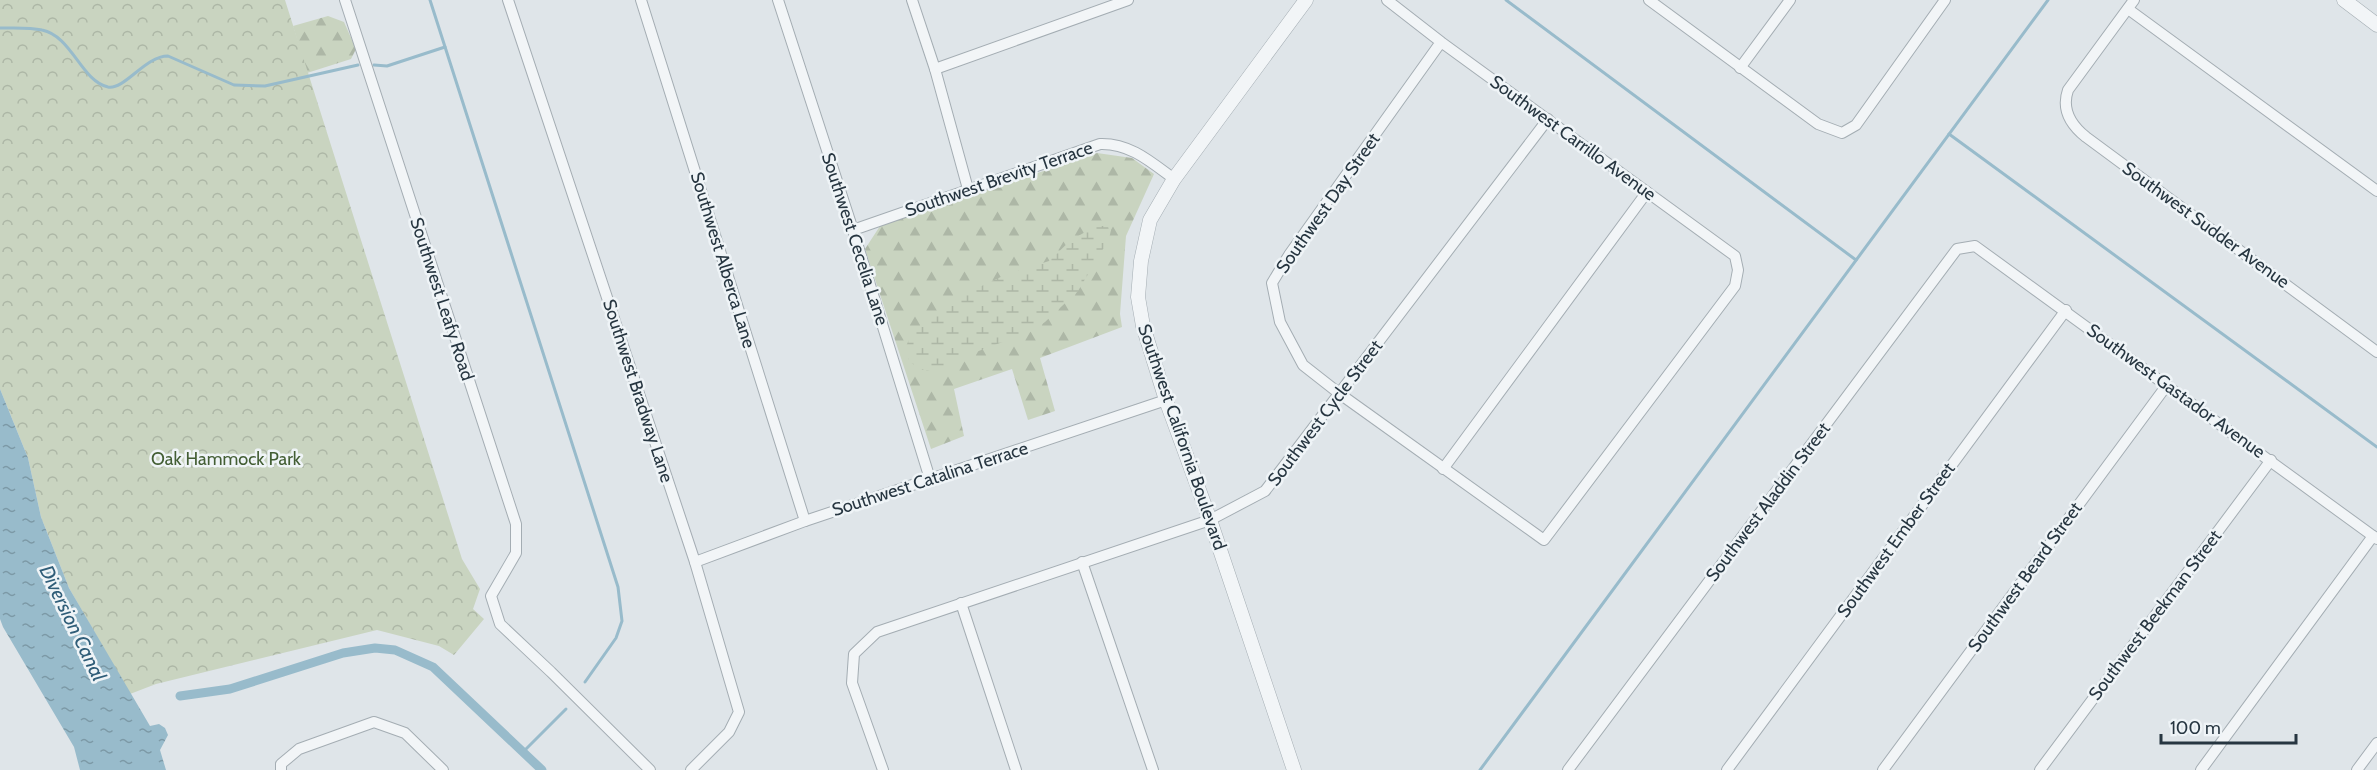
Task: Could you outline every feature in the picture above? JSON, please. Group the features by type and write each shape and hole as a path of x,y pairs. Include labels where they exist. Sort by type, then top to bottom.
{"street":[{"name":"Southwest Leafy Road","path":"345,0 516,524 516,553 491,596 501,624 650,770"},
{"name":"Southwest Bradway Lane","path":"508,0 694,562 738,712 729,732 692,770"},
{"name":"Southwest Alberca Lane","path":"641,0 805,520"},
{"name":"Southwest Cecelia Lane","path":"778,0 853,230 930,479"},
{"path":"912,0 935,69 968,189"},
{"path":"935,69 1128,0"},
{"name":"Southwest California Boulevard","path":"1294,770 1210,520 1166,399 1143,326 1138,297 1141,261 1150,220 1174,179 1306,0"},
{"name":"Southwest Carrillo Avenue","path":"1387,0 1441,42 1735,256 1738,270 1735,286 1544,540"},
{"path":"1648,0 1818,124 1842,133 1856,126 1946,0"},
{"path":"1740,68 1790,0"},
{"path":"2344,0 2377,25"},
{"path":"2131,5 2377,192"},
{"name":"Southwest Sudder Avenue","path":"2131,5 2073,82 2065,98 2068,116 2077,130 2377,352"},
{"name":"Southwest Day Street","path":"1441,42 1289,255 1272,283 1280,322 1303,365 1443,469 1544,540"},
{"name":"Southwest Cycle Street","path":"883,770 852,683 854,654 877,632 1210,520 1265,491 1548,119"},
{"name":"Southwest Brevity Terrace","path":"853,230 1100,144 1129,148 1174,179"},
{"path":"1443,469 1647,192"},
{"name":"Southwest Gastador Avenue","path":"1975,246 2066,310 2375,538"},
{"name":"Southwest Aladdin Street","path":"1568,770 1957,249 1975,246"},
{"name":"Southwest Ember Street","path":"1727,770 2066,310"},
{"name":"Southwest Beard Street","path":"1883,770 2167,385"},
{"name":"Southwest Catalina Terrace","path":"694,562 805,520 1166,399"},
{"name":"Southwest Beekman Street","path":"2040,770 2271,460"},
{"path":"2201,770 2375,538"},
{"path":"1082,562 1153,770"},
{"path":"961,603 1016,770"},
{"path":"281,767 299,749 374,722 391,726 405,733 443,770"},
{"path":"2357,770 2377,743"}],"green space":[{"name":"Oak Hammock Park","path":"0,0 285,0 462,559 480,589 473,609 484,619 454,655 439,646 377,630 156,684 130,694 69,588 41,517 28,458 0,389"},
{"path":"328,16 344,22 356,49 351,59 307,73 293,26"},
{"path":"1097,153 1132,158 1154,174 1126,236 1120,314 1122,327 1040,358 1055,411 1028,420 1012,369 954,389 964,436 931,449 865,249 880,226"},
{"path":"1096,226 1107,226 1111,230 1109,239 1078,291 1045,322 1032,331 968,355 948,368 935,372 920,369 910,362 906,354 906,346 910,338 926,321 954,299 1005,275 1049,261 1071,240"}],"water":[{"name":"Diversion Canal","path":"0,389 28,458 41,517 69,588 150,726 159,724 165,728 168,735 160,750 166,770 80,770 74,747 3,627 0,619"}],"waterway":[{"path":"430,0 618,587 622,621 616,638 585,682"},
{"path":"1506,0 1856,260"},
{"path":"1480,770 2048,0"},
{"path":"0,28 32,28 52,34 69,49 91,76 108,87 115,87 151,61 168,56 234,85 265,86 358,65"},
{"path":"374,65 387,66 445,47"},
{"path":"1949,134 2377,447"},
{"path":"180,696 230,689 343,653 375,648 395,650 433,667 542,770"},
{"path":"523,752 566,709"}]}
